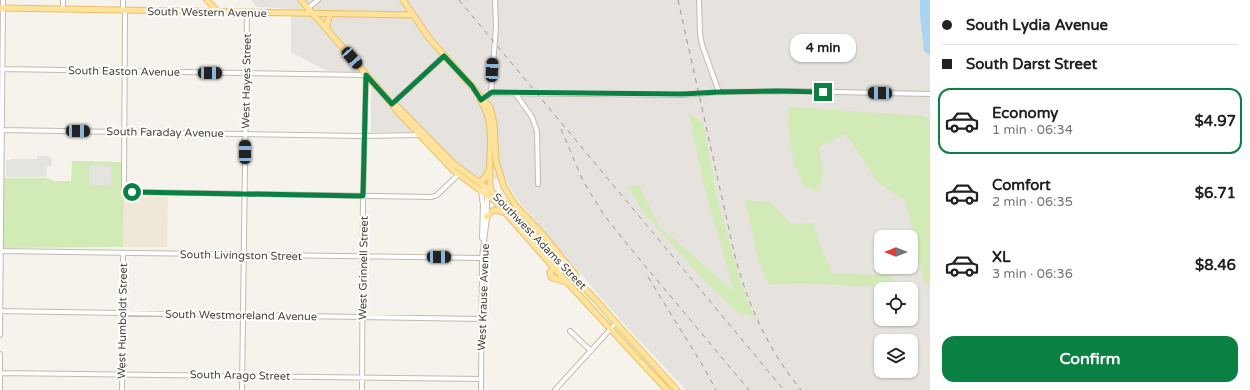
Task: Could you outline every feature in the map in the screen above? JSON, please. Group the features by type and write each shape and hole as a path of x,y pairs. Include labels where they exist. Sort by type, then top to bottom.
{"main road":[{"path":"207,0 218,12"},
{"name":"Southwest Adams Street","path":"301,0 392,104 400,109 458,175 481,190 489,193 514,212 677,390"},
{"path":"403,0 421,28 444,56 472,86 482,100 490,107 494,119 496,161 500,178 507,193 597,301"},
{"name":"South Western Avenue","path":"1,8 414,15"},
{"path":"328,31 327,25 330,14"},
{"path":"482,100 490,123 489,193"},
{"name":"Southwest Adams Street","path":"422,135 489,193 554,268 667,390"},
{"path":"478,182 484,179 489,169"},
{"path":"486,217 491,211 494,210 506,213"},
{"path":"566,269 554,268 550,272 551,277 568,282"}],"street":[{"path":"0,334 2,130 1,8 3,0"},
{"path":"63,0 63,9"},
{"path":"123,0 125,71 124,188 126,192 433,197 458,175"},
{"path":"308,8 318,0"},
{"path":"492,92 496,26 495,0"},
{"path":"699,0 702,45 719,92"},
{"name":"West Hayes Street","path":"242,390 246,13"},
{"path":"392,104 444,56"},
{"name":"South Easton Avenue","path":"2,69 366,75"},
{"name":"West Grinnell Street","path":"362,390 363,196 366,136 366,75"},
{"path":"482,100 492,92 683,94 793,91 930,94"},
{"path":"515,93 532,117 537,131 538,184"},
{"name":"South Faraday Avenue","path":"2,130 366,136 422,135"},
{"path":"481,190 483,205 482,258"},
{"name":"West Krause Avenue","path":"480,390 482,258 489,193"},
{"name":"South Livingston Street","path":"1,251 482,258"},
{"name":"West Humboldt Street","path":"122,390 123,253"},
{"name":"South Westmoreland Avenue","path":"0,312 362,316 481,319"},
{"path":"555,390 616,323"},
{"path":"570,331 590,351"},
{"path":"0,354 0,390"},
{"name":"South Arago Street","path":"0,373 480,379"}],"shaded area":[{"path":"251,0 930,0 930,390 686,390 622,322 520,203 506,181 475,176 466,171 450,158 428,133 371,132 371,87 355,72 327,71 291,52 291,9 257,7"},
{"path":"37,156 48,156 52,160 51,166 47,166 46,177 6,177 6,161 12,159 37,159"},
{"path":"89,165 112,166 111,185 89,185"},
{"path":"124,196 168,197 167,247 123,247"}],"green space":[{"path":"789,107 923,116 930,119 930,284 925,284 918,259 918,230 912,230 906,201 877,182 863,158 845,134 819,147 823,174 818,191 805,187 794,164 788,123"},
{"path":"689,113 703,123 717,198 741,284 754,316 739,313 706,282 645,214 628,187 639,186 659,226 734,291 705,190"},
{"path":"72,161 123,162 123,247 3,248 4,178 48,178 54,181 71,181"},
{"path":"745,200 771,203 790,224 813,223 822,250 833,274 888,275 897,282 874,282 874,287 800,283 769,285 759,262"}],"water":[{"path":"920,0 930,0 930,55 924,51"}],"railway":[{"path":"459,0 784,390"},
{"path":"678,0 739,270 752,307 768,342 789,375 801,390"},
{"path":"561,129 583,181 604,215 749,390"},
{"path":"648,277 703,366 716,390"}],"route":[{"path":"132,192 363,196 366,136 366,75 392,104 444,56 472,86 481,100 492,92 683,94 778,91 823,92"}]}
